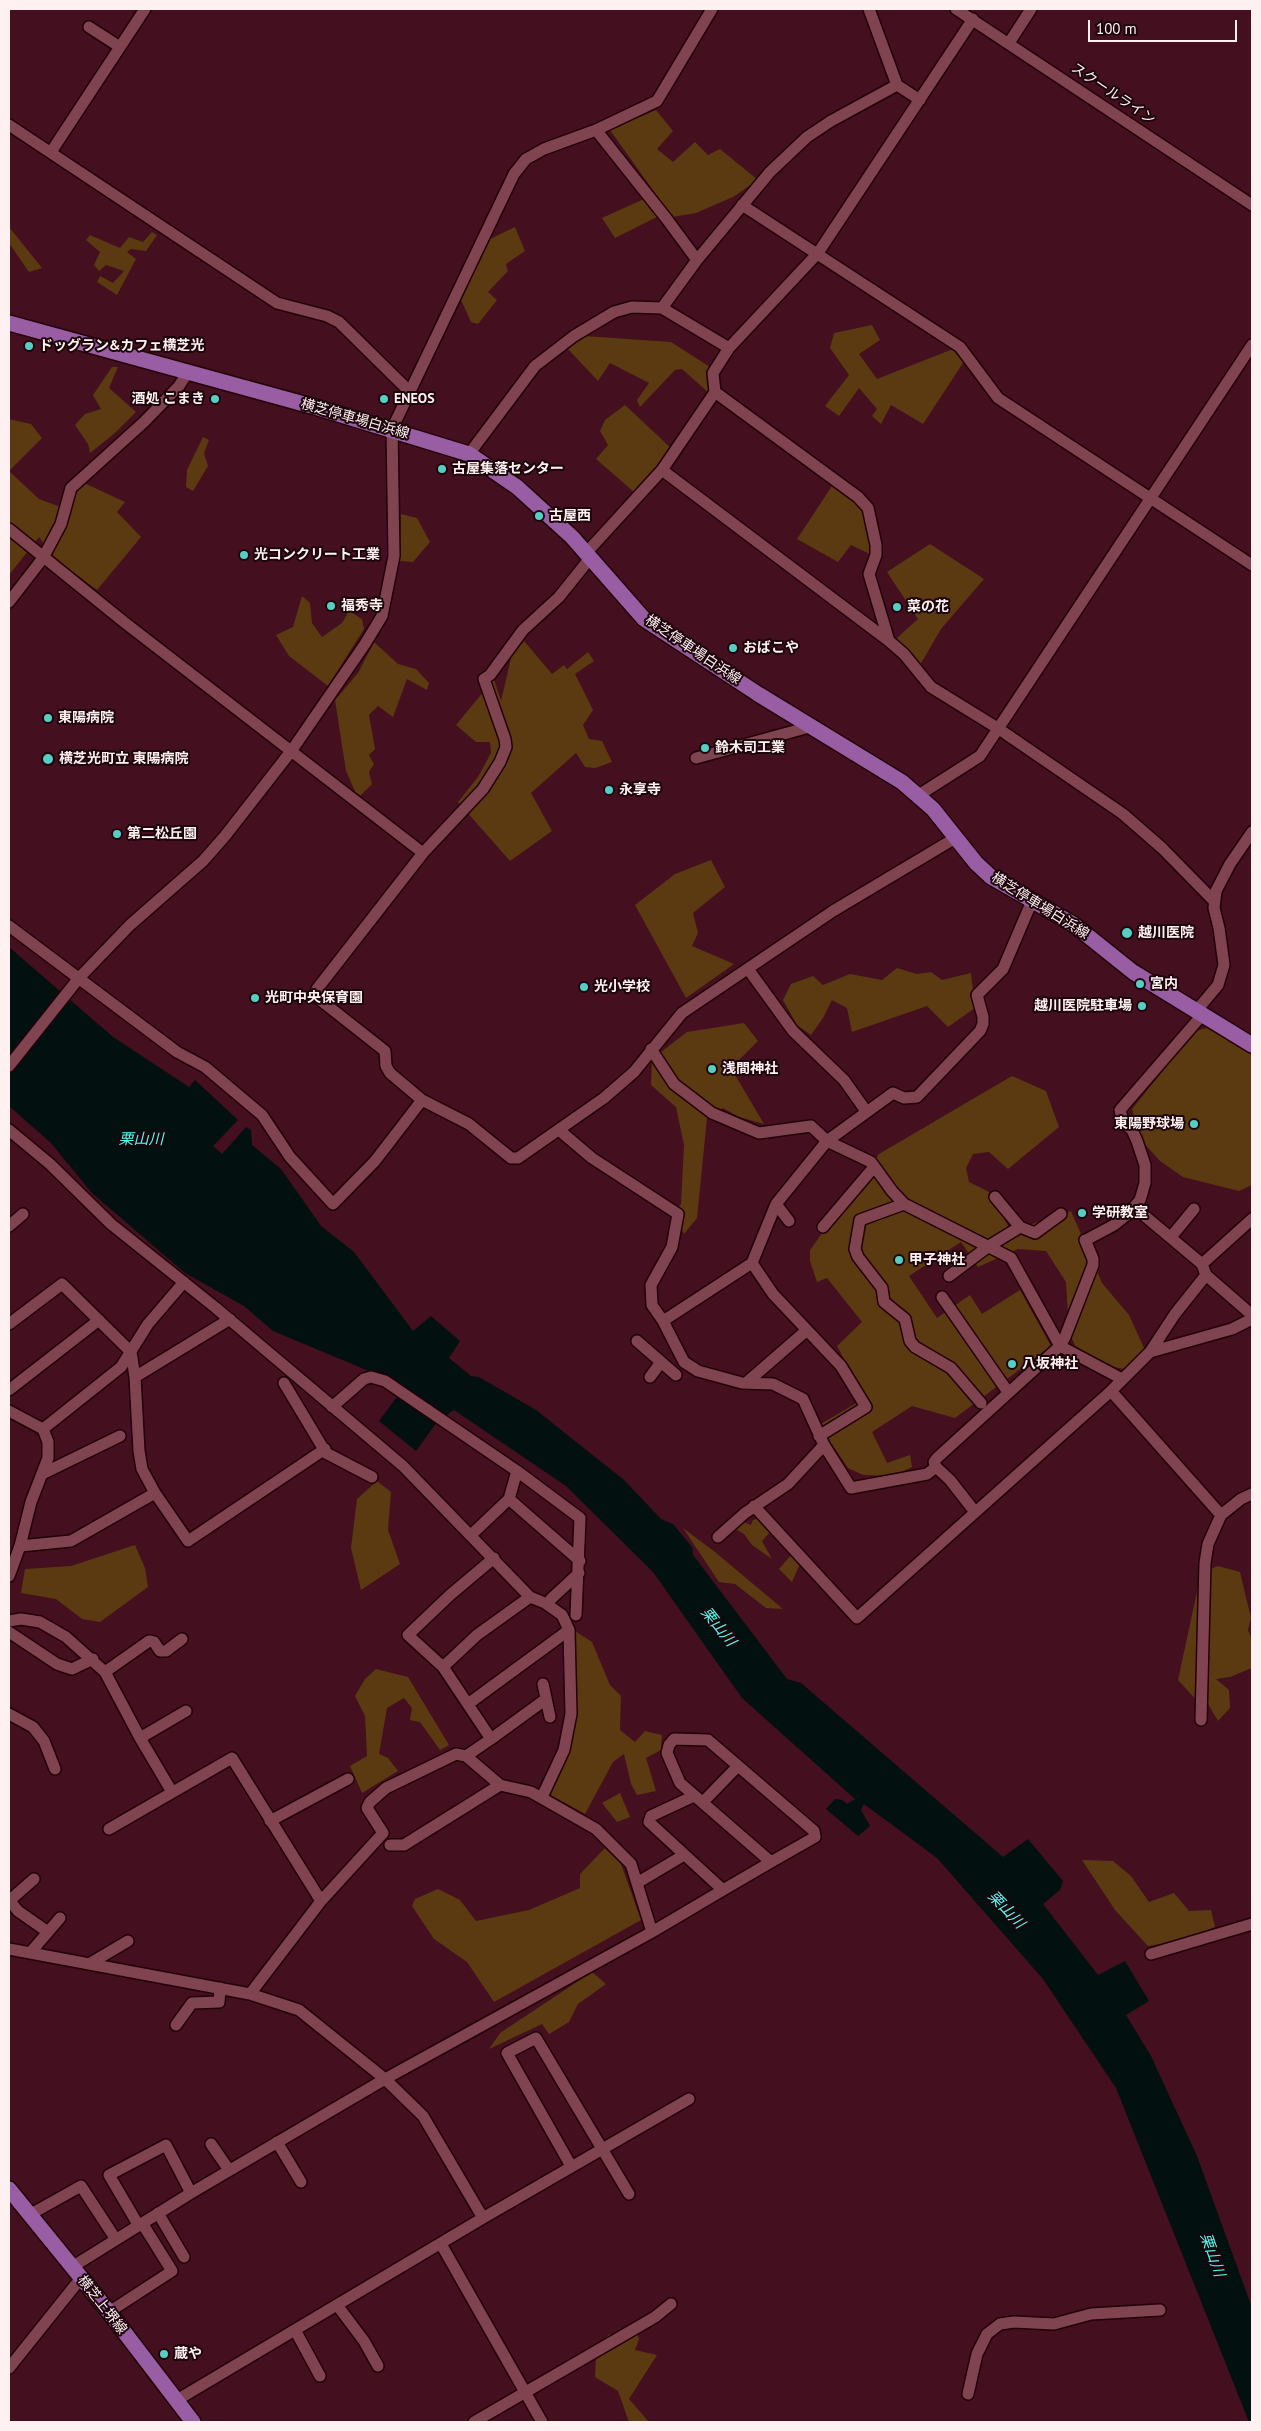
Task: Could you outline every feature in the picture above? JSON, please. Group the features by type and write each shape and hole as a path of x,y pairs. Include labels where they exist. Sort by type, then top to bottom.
{"main road":[{"name":"横芝停車場白浜線","path":"9,323 392,429 469,454 517,487 589,555 644,619 669,638 902,782 919,794 957,837 976,863 991,877 1073,924 1133,972 1251,1041"},
{"name":"横芝上堺線","path":"9,2189 109,2312 193,2422"}],"street":[{"path":"51,152 145,9"},
{"path":"9,1066 79,978 130,925 203,861 225,836 292,750 382,616 394,556 392,429 514,174 526,159 544,149 596,130 657,101 712,9"},
{"path":"869,9 897,85 920,100"},
{"name":"スクールライン","path":"956,9 1252,204"},
{"path":"1009,43 1031,9"},
{"path":"957,837 833,911 682,1013 634,1072 604,1098 518,1158 511,1158 469,1124 422,1100 390,1073 386,1066 385,1051 319,999 317,989 423,854 483,788 500,762 506,747 484,679 490,675 523,630 559,597 589,555 662,470 715,392 713,373 729,348 818,253 973,20"},
{"path":"89,27 120,47"},
{"path":"662,308 697,260 770,172 808,137 831,121 897,85"},
{"path":"10,127 51,152 277,303 327,316 339,322 409,392"},
{"path":"596,130 697,260"},
{"path":"742,205 960,346 998,398 1252,565"},
{"path":"469,454 535,366 574,336 614,312 632,307 662,308 729,348"},
{"path":"919,794 980,756 1252,344"},
{"path":"9,602 43,558 61,524 71,488 144,422 179,386 188,372"},
{"path":"715,392 851,492 868,508 876,545 876,555 869,574 889,641"},
{"path":"662,470 889,641 904,654 931,687 999,729 1123,814 1162,848 1214,901"},
{"path":"9,529 43,558 292,750 423,854"},
{"path":"696,758 813,726"},
{"path":"975,1512 950,1480 936,1467 934,1462 1060,1346 1065,1338 1093,1265 1085,1240 1114,1225 1140,1200 1145,1183 1145,1165 1135,1136 1123,1121 1120,1110 1200,1012 1218,985 1224,965 1214,908 1216,891 1230,864 1252,832"},
{"path":"663,1321 752,1263 776,1204 827,1141 893,1093 904,1098 917,1097 980,1031 983,1017 977,995 978,991 1003,969 1032,901"},
{"path":"9,926 177,1052 205,1067 262,1115 290,1157 333,1204 375,1161 422,1100"},
{"path":"748,969 794,1031 844,1080 866,1111"},
{"path":"651,1049 674,1084 712,1113 759,1133 811,1126 827,1141 856,1153 871,1162 904,1204 1011,1258 1060,1346 1122,1379"},
{"path":"9,1130 50,1164 111,1224 230,1319 403,1466 530,1597 545,1603 562,1616 569,1630 571,1714 564,1750 542,1797"},
{"path":"559,1130 592,1158 678,1214 672,1247 651,1285 652,1304 684,1362 698,1371 746,1383 773,1384 803,1399 821,1440 851,1488 927,1474 936,1467"},
{"path":"823,1227 874,1167"},
{"path":"995,1196 1020,1228 1035,1233 1061,1214"},
{"path":"776,1204 789,1222"},
{"path":"904,1204 860,1220 855,1249 858,1257 882,1288 884,1302 905,1319 910,1341 915,1348 951,1368 981,1403"},
{"path":"1134,1207 1171,1237 1252,1317 1232,1329 1150,1352"},
{"path":"1171,1237 1194,1209"},
{"path":"9,1226 24,1214"},
{"path":"754,1506 857,1618 1111,1391 1150,1352 1204,1270 1252,1219"},
{"path":"949,1276 989,1246 1020,1228"},
{"path":"718,1538 754,1506 788,1484 821,1440 866,1407 849,1376 773,1294 752,1263"},
{"path":"43,1429 121,1367 148,1324 184,1282"},
{"path":"9,1324 62,1284 131,1352 135,1376 139,1451 142,1469 155,1493 188,1541 325,1449"},
{"path":"942,1297 1008,1392"},
{"path":"135,1376 230,1319"},
{"path":"9,1390 99,1320"},
{"path":"746,1383 807,1330"},
{"path":"636,1341 676,1375"},
{"path":"650,1377 661,1362"},
{"path":"332,1407 364,1379 371,1377 385,1381 517,1471 580,1518 576,1615"},
{"path":"284,1383 326,1452 372,1477"},
{"path":"1111,1391 1221,1514"},
{"path":"9,1411 43,1429 48,1442 48,1458 30,1502 9,1576"},
{"path":"42,1474 120,1436"},
{"path":"471,1534 509,1498 517,1471"},
{"path":"15,1550 72,1541 155,1493"},
{"path":"1201,1720 1205,1563 1208,1544 1221,1514 1241,1499 1252,1494"},
{"path":"509,1498 579,1567"},
{"path":"491,1739 444,1667 408,1635 450,1595 494,1558"},
{"path":"551,1600 579,1567"},
{"path":"444,1667 477,1635 530,1597"},
{"path":"9,1621 21,1619 40,1622 66,1637 105,1672 140,1738 172,1792"},
{"path":"468,1704 569,1630"},
{"path":"9,1632 57,1664 72,1669 93,1660"},
{"path":"105,1672 149,1641 154,1642 160,1651 166,1651 182,1638"},
{"path":"543,1684 550,1717"},
{"path":"466,1756 546,1699"},
{"path":"140,1738 186,1711"},
{"path":"9,1714 32,1727 44,1741 55,1769"},
{"path":"9,2368 77,2272 115,2238 385,2079 652,1932 815,1837 814,1832 708,1740 674,1739 666,1753 680,1783 771,1862"},
{"path":"250,1994 321,1901 383,1833 367,1808 370,1802 386,1788 442,1759 456,1754 466,1756 480,1771 500,1785 532,1792 596,1829 631,1864 652,1932"},
{"path":"109,1829 232,1758 321,1901"},
{"path":"723,1890 649,1822 651,1816 698,1799 737,1767"},
{"path":"270,1821 348,1780"},
{"path":"390,1845 404,1845 500,1785"},
{"path":"637,1883 684,1855"},
{"path":"34,1879 9,1900 18,1911 48,1932"},
{"path":"30,1954 60,1918"},
{"path":"1152,1954 1252,1924"},
{"path":"89,1964 128,1942"},
{"path":"9,1949 250,1994 299,2010 385,2079 424,2116 483,2218"},
{"path":"176,2025 192,2003 219,2002 220,1988"},
{"path":"571,2166 507,2053 536,2038 629,2194"},
{"path":"177,2400 571,2166 689,2099"},
{"path":"277,2142 301,2182"},
{"path":"211,2144 229,2170"},
{"path":"109,2312 172,2271 109,2175 166,2145 191,2193"},
{"path":"31,2214 81,2186 115,2238"},
{"path":"158,2213 184,2257"},
{"path":"442,2244 542,2422"},
{"path":"474,2422 654,2317 672,2304"},
{"path":"337,2305 364,2341 378,2366"},
{"path":"968,2394 977,2354 986,2334 1000,2324 1014,2322 1054,2324 1091,2314 1160,2310"},
{"path":"295,2330 320,2376"}],"shaded area":[{"path":"656,110 673,131 657,149 673,162 695,142 708,155 720,149 758,180 733,197 696,213 672,217 610,130"},
{"path":"644,199 657,217 615,238 602,218"},
{"path":"9,227 42,268 29,272 9,243"},
{"path":"515,227 525,251 506,264 508,271 488,292 497,300 478,324 471,322 458,293 488,240"},
{"path":"152,232 157,235 146,251 131,249 127,252 136,259 117,295 97,282 100,276 113,283 124,271 106,265 99,271 94,265 100,252 86,240 90,235 120,248 129,237 143,242"},
{"path":"872,325 880,340 859,354 877,379 953,349 965,360 923,424 891,405 881,424 872,416 877,409 859,388 839,416 825,406 849,375 830,348 834,333"},
{"path":"584,336 671,342 710,367 709,393 682,369 675,370 640,407 637,400 649,383 610,363 598,381 567,348"},
{"path":"112,367 118,367 109,388 136,412 115,433 90,453 88,444 75,425 85,414 101,409 93,395"},
{"path":"625,405 672,449 634,492 596,459 608,445 600,431 605,420"},
{"path":"9,419 31,424 42,438 9,471"},
{"path":"203,437 209,440 204,453 208,466 193,491 186,487 187,470"},
{"path":"9,471 39,499 69,510 73,495 84,483 125,502 117,512 141,537 97,590 55,559 39,537 9,575"},
{"path":"832,486 861,508 870,535 872,555 851,545 838,562 797,539"},
{"path":"401,514 417,518 430,542 413,562 400,561"},
{"path":"930,544 984,579 941,629 920,665 897,638 918,619 887,572"},
{"path":"302,596 310,603 312,623 322,637 342,623 349,611 362,619 364,629 328,686 289,656 276,635 293,627"},
{"path":"524,641 552,674 564,665 567,669 588,652 594,661 575,674 593,710 583,725 589,739 602,741 612,762 595,768 585,767 576,753 531,793 552,831 510,861 458,802 478,777 491,753 490,742 476,742 456,725 494,679 501,701 512,654"},
{"path":"374,642 398,664 416,669 429,683 427,690 407,679 393,717 378,706 369,715 375,749 369,755 374,764 369,772 372,784 358,798 346,771 335,700 358,673"},
{"path":"711,860 725,887 693,913 698,933 692,946 734,964 686,998 635,905 675,874"},
{"path":"897,968 917,974 931,972 942,980 971,973 975,1008 948,1027 927,1006 852,1032 847,1008 832,1000 823,1018 811,1035 797,1025 783,1000 791,984 813,976 823,985 850,974 882,980"},
{"path":"744,1023 758,1041 731,1068 764,1124 739,1117 723,1108 707,1118 697,1218 684,1234 674,1212 681,1204 684,1145 676,1107 651,1085 652,1059 687,1032"},
{"name":"東陽野球場","path":"1207,1028 1252,1054 1252,1185 1239,1191 1183,1177 1160,1161 1141,1140 1132,1109 1195,1031"},
{"path":"1012,1076 1046,1091 1059,1127 1008,1169 989,1152 973,1154 966,1168 969,1182 989,1192 1011,1231 1071,1211 1102,1283 1129,1315 1145,1350 1124,1369 1102,1365 1076,1347 1069,1333 1066,1282 1046,1251 1018,1249 978,1267 961,1242 909,1276 937,1318 970,1295 982,1314 1020,1290 1051,1346 955,1418 912,1406 872,1432 887,1463 910,1455 912,1467 893,1476 863,1475 848,1468 819,1425 865,1398 837,1346 862,1322 827,1278 817,1282 810,1261 810,1250 879,1154"},
{"path":"377,1481 391,1492 388,1530 400,1564 361,1590 351,1548 357,1499"},
{"path":"766,1516 773,1529 762,1541 772,1559 752,1545 744,1534 737,1530 727,1536 734,1518 751,1525 753,1520"},
{"path":"683,1528 783,1609 766,1608 735,1584 719,1582"},
{"path":"135,1545 145,1568 148,1587 100,1622 82,1619 56,1599 21,1593 25,1569 71,1566"},
{"path":"792,1554 800,1564 792,1582 779,1569"},
{"path":"1218,1566 1240,1572 1251,1618 1248,1630 1252,1639 1252,1668 1230,1677 1216,1679 1229,1690 1230,1708 1218,1721 1208,1704 1200,1704 1178,1680 1201,1573"},
{"path":"575,1631 592,1642 610,1685 621,1696 620,1730 635,1742 645,1731 662,1735 661,1750 646,1758 656,1791 637,1795 631,1784 624,1754 613,1762 585,1814 549,1794 569,1748"},
{"path":"376,1669 408,1677 449,1745 440,1750 420,1722 410,1720 412,1708 404,1698 387,1708 379,1754 388,1758 398,1771 362,1793 350,1766 367,1756 365,1716 355,1696 365,1679"},
{"path":"620,1793 630,1817 617,1822 602,1803"},
{"path":"605,1848 621,1864 641,1920 494,2002 467,1962 434,1939 412,1906 415,1899 438,1889 460,1900 476,1921 529,1910 580,1888 580,1874"},
{"path":"1082,1860 1113,1861 1131,1876 1149,1902 1174,1893 1189,1911 1211,1910 1215,1927 1174,1942 1148,1946 1115,1910"},
{"path":"592,1972 606,1984 578,2004 569,2022 549,2034 542,2024 489,2049 500,2033"},
{"path":"636,2329 639,2339 635,2350 657,2355 629,2399 649,2422 629,2422 618,2391 595,2377 596,2357 608,2335"}],"water":[{"name":"栗山川","path":"9,947 113,1037 189,1087 195,1080 238,1120 213,1146 222,1154 246,1127 251,1130 252,1145 281,1169 321,1226 354,1252 413,1331 431,1316 460,1341 449,1358 471,1376 479,1377 536,1410 624,1480 661,1519 673,1524 692,1547 693,1555 787,1679 801,1683 1003,1857 1028,1839 1063,1881 1060,1890 1043,1904 1098,1975 1125,1961 1149,2001 1126,2015 1151,2056 1197,2156 1252,2308 1252,2422 1249,2422 1116,2088 1043,1979 937,1858 864,1804 861,1810 870,1826 858,1836 826,1809 835,1799 842,1800 847,1804 855,1799 742,1698 653,1572 566,1486 454,1410 437,1422 416,1451 379,1421 405,1386 273,1331 244,1306 185,1273 92,1193 51,1143 9,1106"}],"place":[{"name":"ドッグラン&カフェ横芝光","path":"29,346"},
{"name":"酒処 こまき","path":"215,399"},
{"name":"ENEOS","path":"384,399"},
{"name":"古屋集落センター","path":"442,469"},
{"name":"古屋西","path":"539,516"},
{"name":"光コンクリート工業","path":"244,555"},
{"name":"福秀寺","path":"331,606"},
{"name":"菜の花","path":"897,607"},
{"name":"おばこや","path":"733,648"},
{"name":"東陽病院","path":"48,718"},
{"name":"鈴木司工業","path":"705,748"},
{"name":"横芝光町立 東陽病院","path":"48,759"},
{"name":"永享寺","path":"609,790"},
{"name":"第二松丘園","path":"117,834"},
{"name":"越川医院","path":"1127,933"},
{"name":"宮内","path":"1140,984"},
{"name":"光小学校","path":"584,987"},
{"name":"光町中央保育園","path":"255,998"},
{"name":"越川医院駐車場","path":"1142,1006"},
{"name":"浅間神社","path":"712,1069"},
{"name":"東陽野球場","path":"1194,1124"},
{"name":"学研教室","path":"1082,1213"},
{"name":"甲子神社","path":"899,1260"},
{"name":"八坂神社","path":"1012,1364"},
{"name":"蔵や","path":"164,2354"}]}
